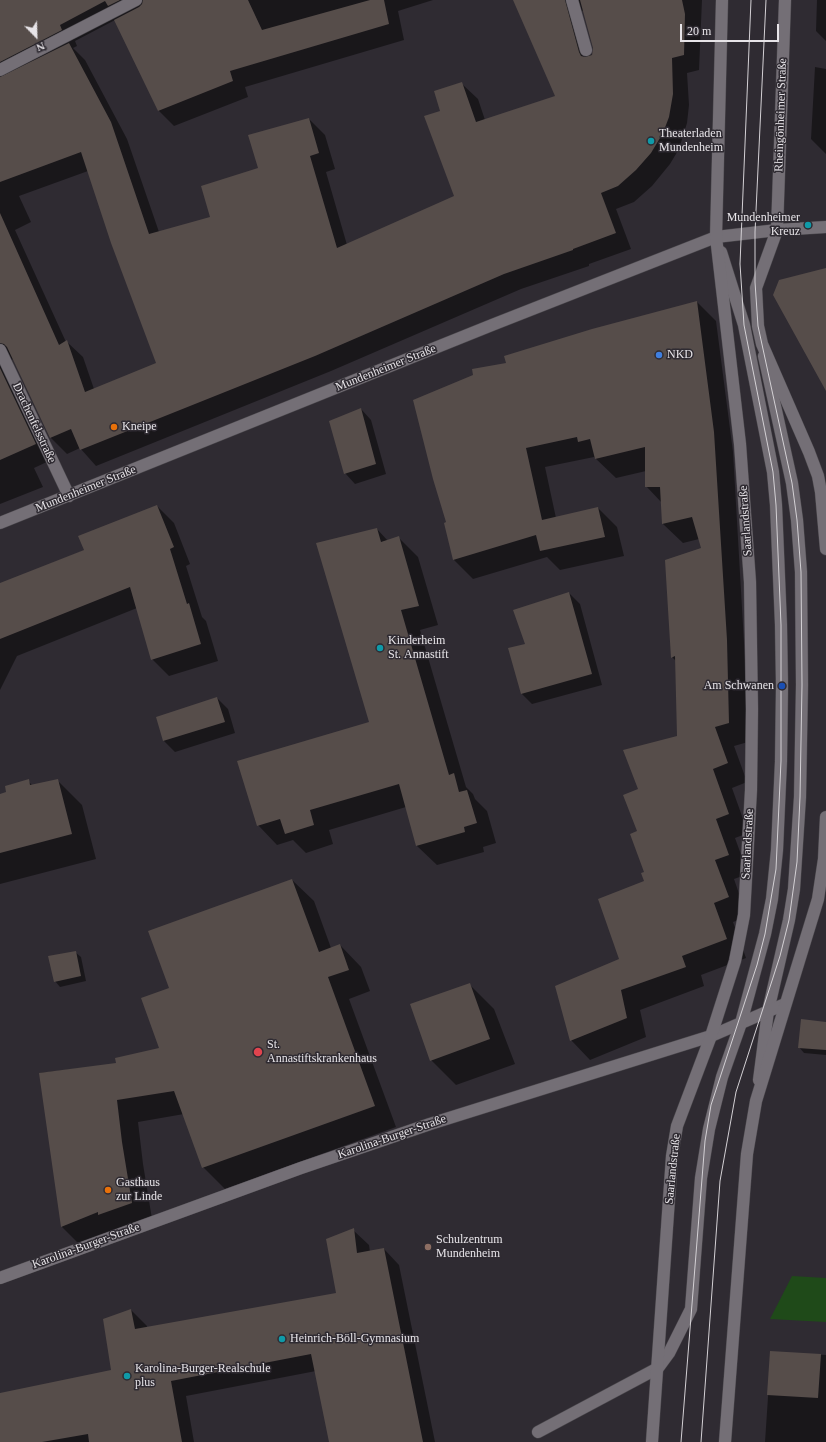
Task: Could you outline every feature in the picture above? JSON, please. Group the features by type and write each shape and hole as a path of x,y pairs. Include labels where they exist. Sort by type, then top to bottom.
{"street":[{"path":"0,70 136,0"},
{"path":"572,0 586,50"},
{"path":"538,1432 658,1368 669,1353 691,1310 701,1178 713,1108 741,1023 765,934 776,869 781,761 781,625 776,505 772,472 744,325 716,237 722,0"},
{"name":"Rheingönheimer Straße","path":"777,230 784,0"},
{"name":"Mundenheimer Straße","path":"0,523 492,325 716,237 777,230 826,227"},
{"path":"725,1442 747,1154 756,1102 768,1011 789,920 797,862 800,797 802,700 801,580 797,520 792,483 758,326 756,288 777,230"},
{"name":"Saarlandstraße","path":"652,1442 672,1156 677,1126 711,1036 735,961 744,915 751,790 752,709 750,582 741,452 716,237"},
{"path":"762,344 818,476 826,549"},
{"name":"Drachenfelsstraße","path":"0,350 69,496"},
{"path":"756,1102 818,899 824,859 826,817"},
{"name":"Karolina-Burger-Straße","path":"0,1278 302,1168 430,1124 711,1036 785,1004"}],"green space":[{"path":"792,1276 826,1278 826,1322 770,1319"}],"building":[{"path":"0,0 120,0 108,6 105,1 60,25 62,30 0,62"},
{"path":"143,0 248,0 262,30 370,0 384,0 389,24 230,71 233,81 158,111 114,20 139,7"},
{"path":"513,0 565,0 579,52 581,56 585,57 592,55 593,48 580,0 682,0 685,14 684,55 672,58 673,94 669,117 663,133 651,153 636,170 618,186 601,193 616,233 504,274 315,356 80,450 71,429 50,438 7,347 0,343 0,213 59,345 67,340 85,392 156,363 111,243 81,152 0,182 0,77 69,43 111,122 149,234 210,217 201,186 258,168 248,135 309,118 319,153 310,156 337,248 454,196 424,116 440,111 434,91 462,82 476,122 555,96"},
{"path":"826,268 826,391 773,295 779,280"},
{"path":"697,301 714,432 727,640 729,723 715,727 728,763 713,769 729,814 716,819 729,855 715,860 729,897 714,903 727,939 682,956 686,967 621,990 627,1018 570,1041 555,986 619,959 598,899 644,881 641,873 644,872 630,834 637,831 623,795 638,789 623,750 677,736 675,656 671,658 665,560 701,548 692,517 662,524 660,487 645,487 645,447 595,459 590,439 578,442 577,437 526,448 542,520 598,507 605,537 540,551 536,535 453,560 444,523 446,522 433,479 413,400 473,375 472,369 506,363 504,356 592,329"},
{"path":"0,368 36,444 0,460"},
{"path":"361,408 376,464 344,474 329,421"},
{"path":"157,505 174,547 170,549 187,604 189,603 201,644 151,660 130,587 0,639 0,583 84,550 78,536"},
{"name":"Kinderheim St. Annastift","path":"377,528 381,542 399,536 419,606 401,610 449,775 454,773 459,792 467,790 477,823 464,827 465,832 416,846 399,784 310,810 314,825 285,834 280,819 257,826 237,761 369,722 316,543"},
{"path":"569,592 592,674 521,694 508,648 525,644 513,610"},
{"path":"217,697 225,722 163,741 156,717"},
{"path":"29,779 30,785 58,779 72,834 0,853 0,794 6,792 5,786"},
{"name":"St. Annastiftskrankenhaus","path":"292,879 319,952 340,944 349,970 328,977 375,1106 202,1168 174,1091 117,1100 132,1203 98,1215 98,1212 61,1227 39,1073 116,1063 115,1058 159,1048 141,998 169,988 148,931"},
{"path":"76,951 81,976 54,982 48,956"},
{"path":"470,983 490,1039 430,1061 410,1004"},
{"path":"801,1019 826,1022 826,1050 798,1048"},
{"name":"Heinrich-Böll-Gymnasium","path":"354,1228 357,1253 384,1248 423,1442 329,1442 311,1354 171,1381 182,1442 89,1442 88,1434 42,1442 0,1442 0,1393 111,1370 103,1319 131,1309 135,1329 336,1293 326,1239"},
{"path":"770,1351 821,1354 818,1398 767,1395"}],"tram line":[{"path":"681,1442 705,1141 711,1105 757,965 765,934 776,869 781,761 781,625 776,505 773,472 744,325 740,264 751,0"},
{"path":"701,1442 720,1181 736,1092 780,956 789,920 797,862 800,797 802,685 801,572 797,520 792,483 758,326 755,282 755,232 766,0"}],"place":[{"name":"Theaterladen Mundenheim","path":"651,141"},
{"name":"Mundenheimer Kreuz","path":"808,225"},
{"name":"NKD","path":"659,355"},
{"name":"Kneipe","path":"114,427"},
{"name":"Kinderheim St. Annastift","path":"380,648"},
{"name":"Am Schwanen","path":"782,686"},
{"name":"St. Annastiftskrankenhaus","path":"258,1052"},
{"name":"Gasthaus zur Linde","path":"108,1190"},
{"name":"Schulzentrum Mundenheim","path":"428,1247"},
{"name":"Heinrich-Böll-Gymnasium","path":"282,1339"},
{"name":"Karolina-Burger-Realschule plus","path":"127,1376"}]}
